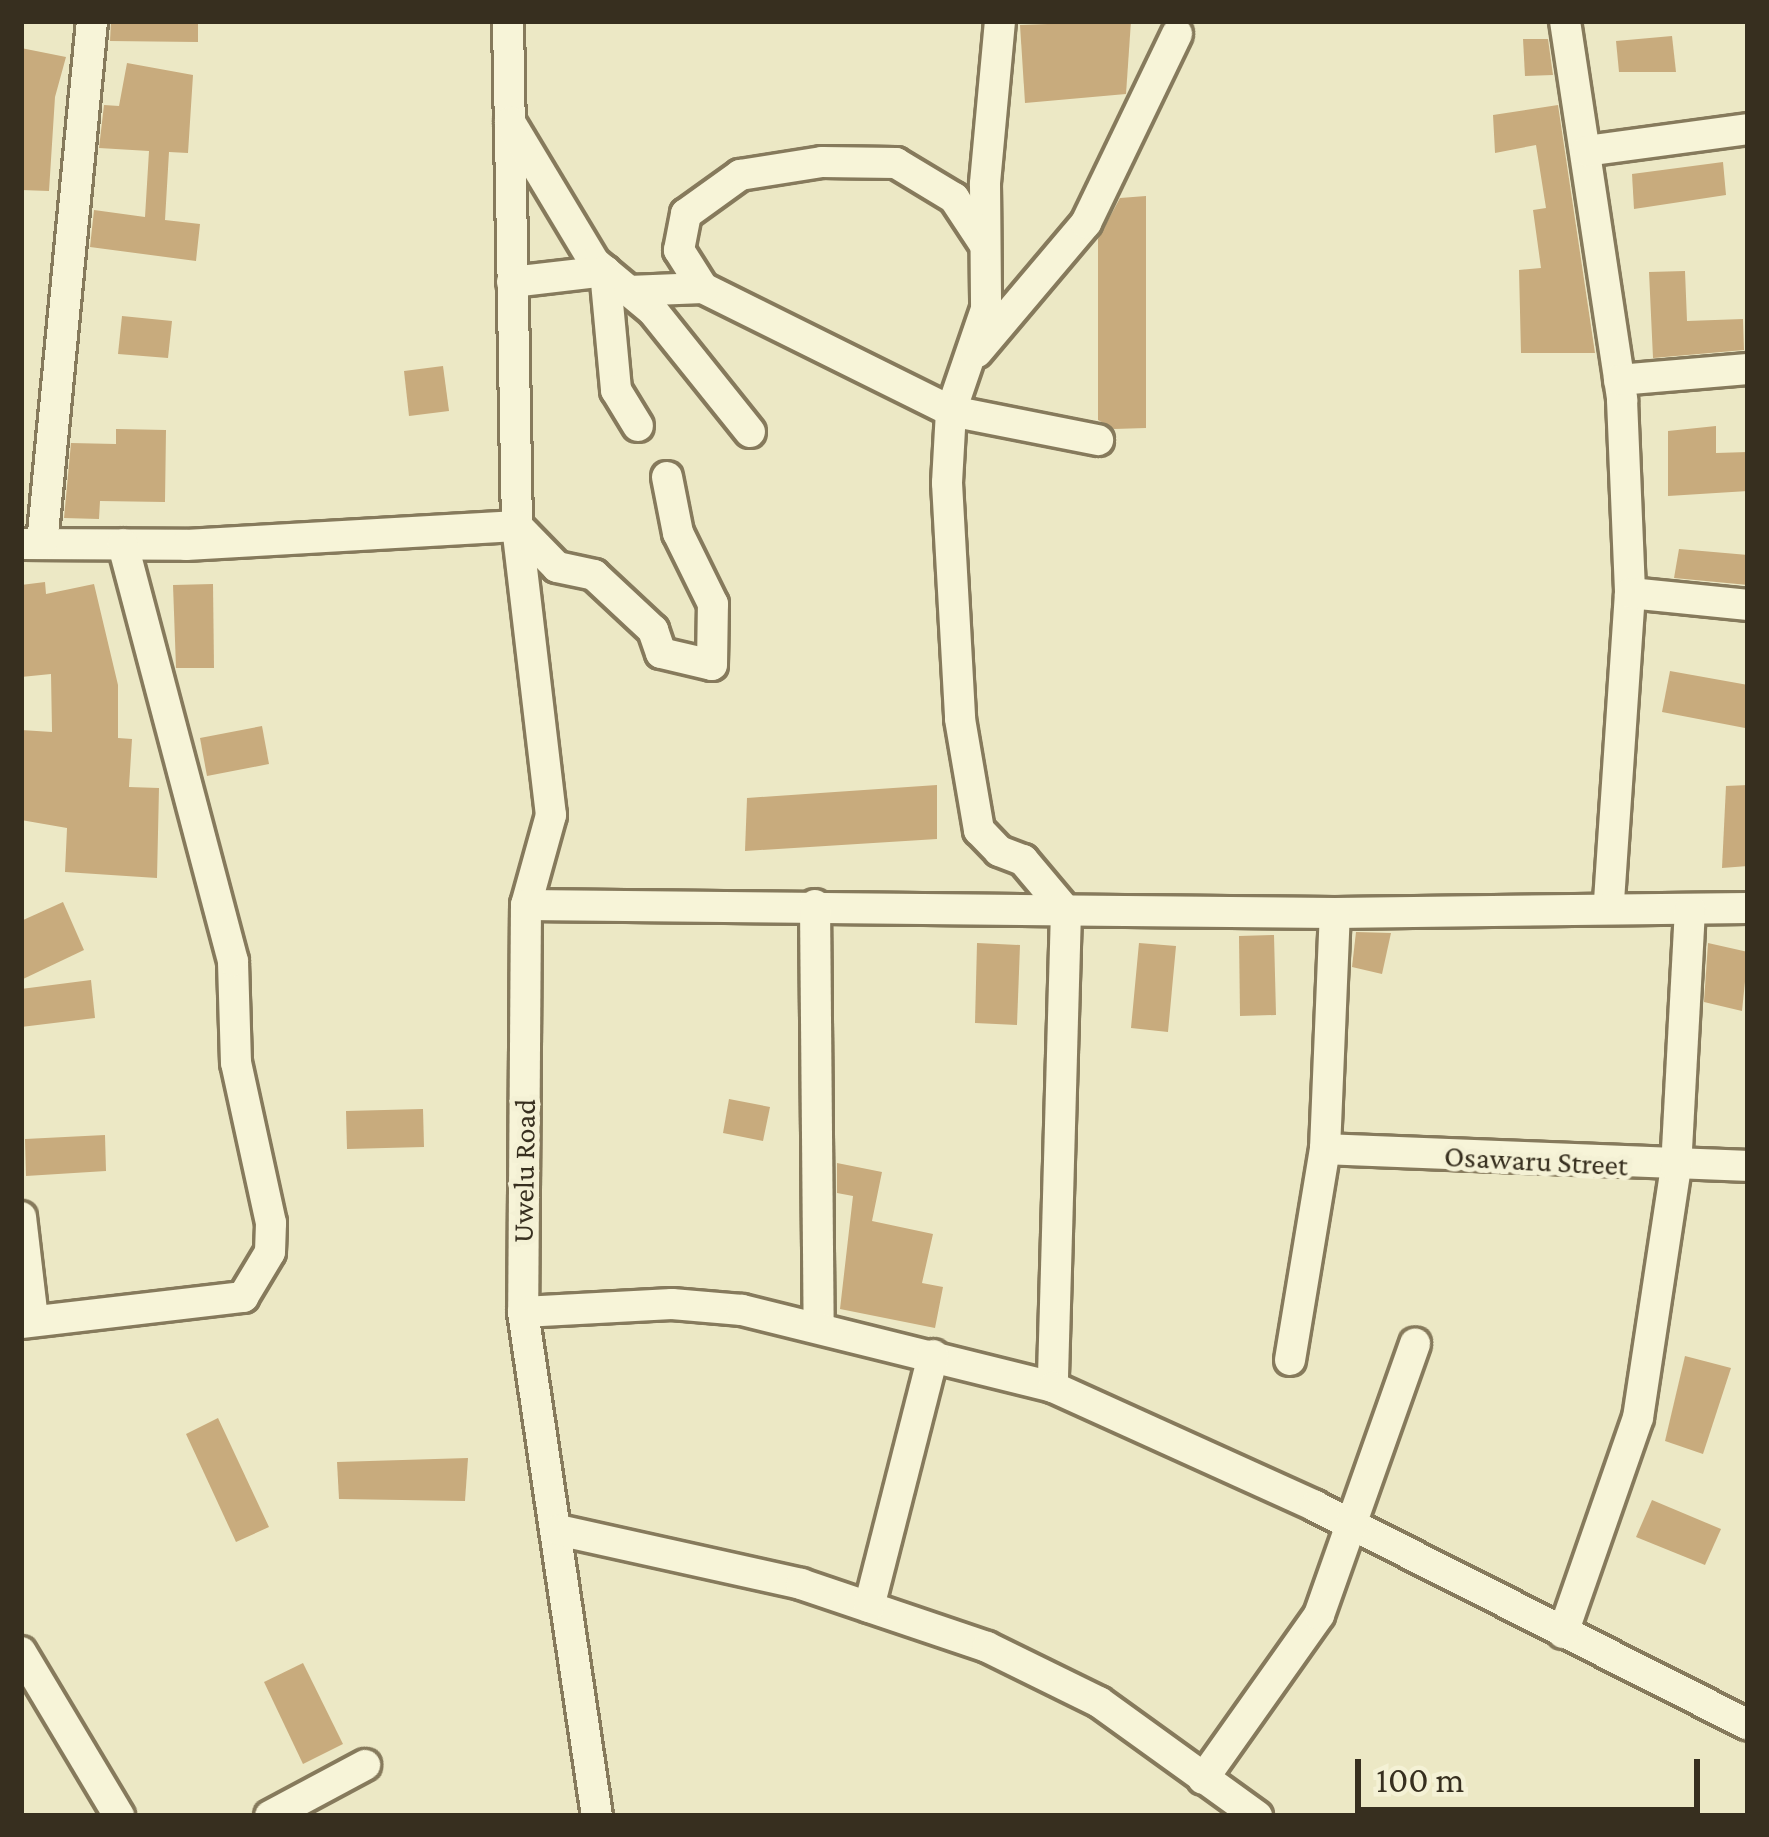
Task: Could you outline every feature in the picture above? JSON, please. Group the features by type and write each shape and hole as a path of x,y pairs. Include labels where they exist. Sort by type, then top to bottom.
{"street":[{"path":"92,21 32,544 517,526 557,567 594,575 653,630 661,652 712,665 713,604 678,533 667,477"},
{"name":"Uwelu Road","path":"508,21 517,526 551,815 526,905 523,1312 597,1816"},
{"path":"977,352 1000,21"},
{"path":"1565,21 1619,380 1630,593 1609,904"},
{"path":"1052,1388 1066,911 1038,874 979,830 960,719 947,483 951,411 977,352 1086,223 1177,34"},
{"path":"510,122 617,281 750,432"},
{"path":"1586,152 1748,129"},
{"path":"703,288 679,250 686,214 740,175 822,162 896,163 954,198 986,245"},
{"path":"617,281 616,390 638,425"},
{"path":"512,282 617,281 703,288 951,411 1098,440"},
{"path":"1619,380 1748,369"},
{"path":"21,1217 27,1321 243,1297 270,1252 271,1223 236,1064 233,961 123,544"},
{"path":"1630,593 1748,604"},
{"path":"526,905 1335,913 1609,904 1748,908"},
{"path":"815,905 819,1323"},
{"path":"1563,1633 1638,1418 1676,1168 1690,909"},
{"path":"1290,1360 1325,1149 1335,913"},
{"name":"Osawaru Street","path":"1325,1149 1676,1168 1748,1166"},
{"path":"523,1312 672,1304 819,1323 1052,1388 1357,1527 1748,1725"},
{"path":"1204,1779 1319,1615 1357,1527 1415,1344"},
{"path":"868,1607 933,1355"},
{"path":"558,1530 868,1607 987,1647 1099,1702 1257,1816"},
{"path":"21,1652 119,1816"},
{"path":"270,1816 365,1765"}],"building":[{"path":"111,21 198,21 198,42 110,41"},
{"path":"1131,21 1126,94 1025,103 1020,25"},
{"path":"1672,36 1676,72 1619,72 1616,41"},
{"path":"1523,39 1548,39 1553,75 1525,76"},
{"path":"21,48 66,57 55,97 49,191 21,190"},
{"path":"127,63 193,75 188,153 169,152 165,220 200,224 196,261 90,247 94,210 145,217 149,151 99,148 104,105 119,106"},
{"path":"1558,105 1595,353 1521,353 1519,270 1541,268 1533,210 1546,208 1536,145 1495,153 1493,115"},
{"path":"1723,162 1726,195 1634,209 1632,174"},
{"path":"1146,196 1146,428 1114,429 1098,420 1098,239 1120,198"},
{"path":"1685,271 1687,321 1743,319 1744,350 1653,358 1649,272"},
{"path":"122,316 172,321 168,358 118,354"},
{"path":"443,366 449,411 409,416 404,371"},
{"path":"1716,426 1716,453 1748,452 1748,491 1668,496 1668,431"},
{"path":"116,429 166,430 165,502 100,501 99,519 64,518 71,443 116,444"},
{"path":"1679,549 1748,555 1748,585 1674,578"},
{"path":"45,582 46,594 94,584 118,685 118,738 132,739 129,787 159,788 157,878 65,872 67,828 21,820 21,730 52,732 51,674 21,677 21,585"},
{"path":"213,584 214,668 176,668 173,585"},
{"path":"1670,671 1748,685 1745,728 1662,712"},
{"path":"262,726 269,764 207,776 200,738"},
{"path":"937,785 937,839 745,851 747,798"},
{"path":"1748,785 1748,866 1722,868 1726,786"},
{"path":"63,902 84,950 21,980 21,921"},
{"path":"1356,932 1391,933 1382,974 1352,967"},
{"path":"1274,935 1276,1015 1240,1016 1239,936"},
{"path":"977,943 1020,945 1017,1025 975,1023"},
{"path":"1139,943 1176,946 1168,1032 1131,1028"},
{"path":"1708,943 1748,952 1742,1011 1704,1002"},
{"path":"91,980 95,1018 21,1027 21,989"},
{"path":"729,1099 770,1107 763,1141 723,1133"},
{"path":"423,1109 424,1147 347,1149 346,1111"},
{"path":"105,1135 106,1171 26,1176 25,1139"},
{"path":"837,1163 882,1172 872,1221 933,1234 922,1283 943,1287 935,1328 840,1309 853,1196 837,1193"},
{"path":"1685,1356 1731,1368 1703,1454 1665,1441"},
{"path":"218,1418 269,1527 236,1542 186,1434"},
{"path":"468,1458 465,1501 339,1499 337,1462"},
{"path":"1652,1500 1721,1529 1705,1565 1636,1537"},
{"path":"303,1663 343,1744 303,1764 264,1682"}]}
